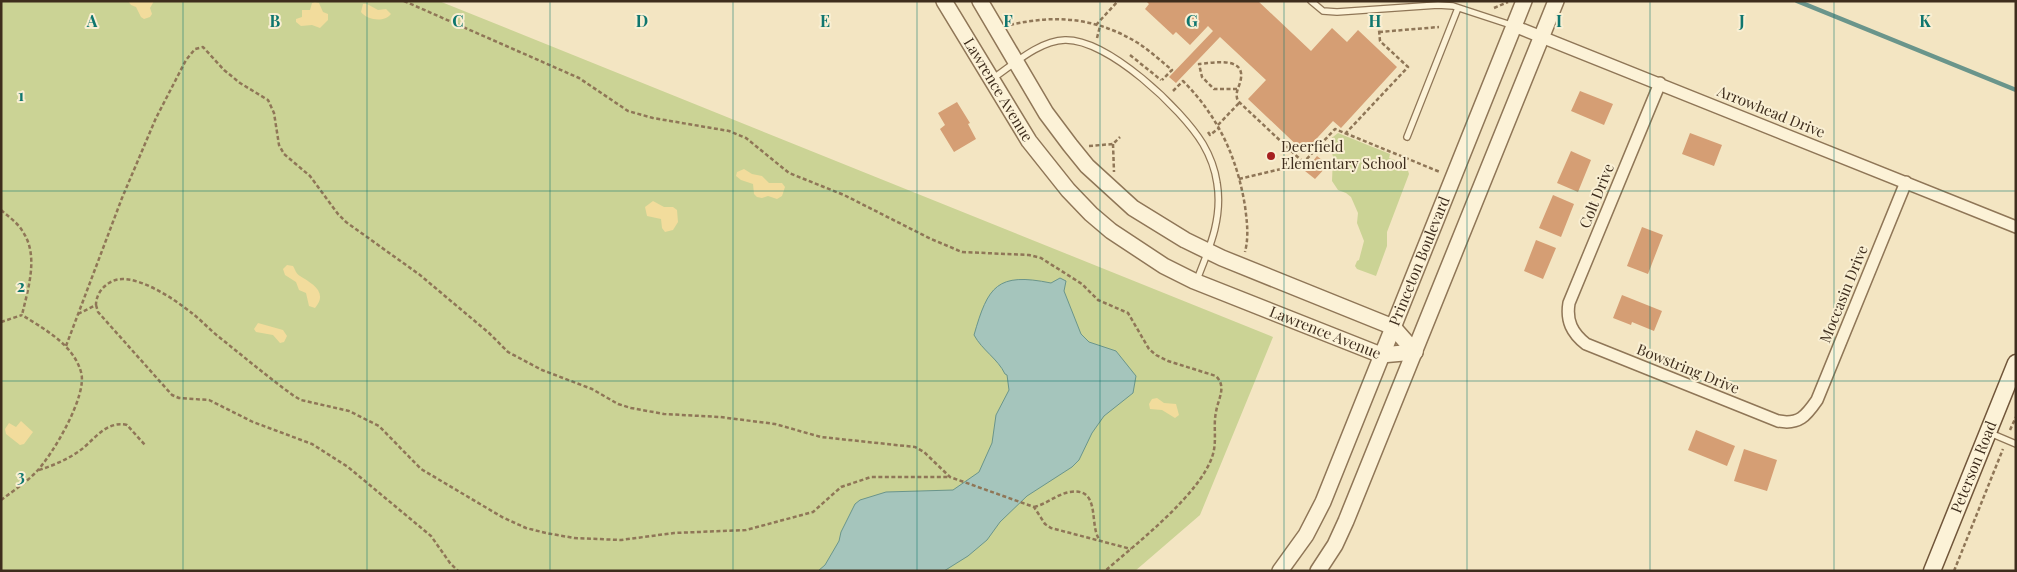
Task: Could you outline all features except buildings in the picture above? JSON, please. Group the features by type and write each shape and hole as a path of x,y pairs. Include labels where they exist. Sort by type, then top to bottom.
{"main road":[{"name":"Peterson Road","path":"1932,571 2016,364"}],"street":[{"name":"Lawrence Avenue","path":"944,1 1029,141 1091,214 1111,231 1164,266 1196,282 1381,355 1415,352"},
{"name":"Lawrence Avenue","path":"980,1 1046,112 1087,166 1133,208 1161,227 1208,251 1392,327 1415,352"},
{"name":"Princeton Boulevard","path":"1280,571 1306,535 1323,502 1524,1"},
{"name":"Princeton Boulevard","path":"1318,571 1335,545 1346,521 1556,1"},
{"name":"Arrowhead Drive","path":"1514,26 2016,227"},
{"name":"Colt Drive","path":"1568,321 1569,302 1660,83"},
{"name":"Moccasin Drive","path":"1807,415 1817,400 1906,182"},
{"name":"Bowstring Drive","path":"1568,321 1577,338 1586,344 1778,421 1797,420 1807,415"}],"lane":[{"path":"1311,1 1323,11 1330,12 1378,10 1422,4 1438,5 1458,8 1514,26"},
{"path":"1407,137 1458,8"},
{"path":"991,80 1016,62 1050,42 1066,40 1098,49 1116,58 1134,71 1182,115 1203,144 1213,165 1218,185 1216,231 1196,282"},
{"path":"1988,432 2016,444"}],"path":[{"path":"404,1 579,78 628,111 653,118 729,131 746,138 789,173 844,195 931,239 962,252 1029,255 1041,258 1082,284 1098,300 1128,313 1149,349 1156,355 1168,361 1216,376 1222,388 1215,413 1216,441 1214,454 1207,469 1186,498 1105,571"},
{"path":"1096,25 1118,1"},
{"path":"1493,9 1509,1"},
{"path":"1345,134 1408,68 1380,41 1378,10"},
{"path":"1009,26 1033,20 1053,18 1096,25 1120,33 1140,44 1172,70 1162,80"},
{"path":"1379,32 1439,27 1450,30"},
{"path":"66,346 122,198 156,118 186,60 194,49 204,48 235,78 268,100 274,113 279,146 284,154 310,176 346,222 420,275 489,333 508,352 542,370 592,389 630,408 664,414 720,417 775,424 821,437 915,447 924,452 950,477 1034,507 1072,491 1082,493 1093,505 1094,529 1100,539"},
{"path":"1237,89 1214,89 1202,77 1199,64 1232,62 1241,71 1236,95 1240,102 1303,162"},
{"path":"1173,91 1183,80 1218,125 1230,149 1239,179 1247,220 1248,240 1244,253"},
{"path":"1218,125 1240,102"},
{"path":"1239,179 1303,162 1335,129 1441,172"},
{"path":"1088,146 1113,144 1120,137"},
{"path":"1113,144 1114,174"},
{"path":"1,210 24,233 31,256 30,284 22,315"},
{"path":"458,571 450,564 431,536 348,467 312,444 253,422 209,400 180,398 172,394 122,341 98,312 96,305 100,292 105,285 119,278 125,278 139,282 166,295 193,314 217,336 294,396 301,400 349,411 379,426 421,469 502,517 546,533 574,538 621,540 674,534 746,530 813,512 841,487 871,477 950,477"},
{"path":"78,314 96,305"},
{"path":"1,322 22,315"},
{"path":"1,500 36,471 54,448 68,422 82,388 82,372 77,361 66,346 22,315"},
{"path":"1954,571 2016,417"},
{"path":"36,471 78,452 107,428 116,424 126,425 145,444"},
{"path":"1034,507 1045,524 1051,528 1100,539 1131,549"}],"green space":[{"path":"1,1 439,1 1273,337 1200,515 1135,571 1,571"},
{"path":"1338,133 1390,154 1389,158 1406,164 1409,174 1387,232 1387,246 1376,276 1357,269 1355,266 1359,260 1364,241 1357,223 1358,213 1351,197 1338,190 1332,181 1333,157 1329,140"}],"sand":[{"path":"128,1 154,1 150,8 152,14 144,19 136,7"},
{"path":"312,3 319,3 323,12 328,14 328,20 320,28 312,25 301,26 296,22 296,19 302,17 302,10 310,10"},
{"path":"363,4 378,10 386,9 391,14 384,19 371,19 361,12"},
{"path":"744,169 752,174 762,176 769,183 782,183 785,187 782,196 777,199 768,196 757,197 754,194 753,184 736,176 737,172"},
{"path":"653,201 664,207 673,207 677,210 678,222 673,230 665,232 662,228 661,219 647,216 645,207"},
{"path":"287,265 293,266 299,275 317,289 320,297 315,308 309,306 306,293 299,290 296,282 285,275 283,269"},
{"path":"258,323 283,330 287,336 284,342 280,343 273,335 256,332 254,329"},
{"path":"1157,398 1164,403 1176,404 1179,415 1175,418 1162,410 1150,409 1149,404 1152,399"},
{"path":"21,421 33,432 24,444 20,445 6,434 5,429 9,423 16,427"}],"water":[{"path":"1060,278 1066,281 1064,291 1081,334 1089,342 1116,351 1136,376 1133,393 1104,416 1092,433 1079,460 1072,467 1027,496 1000,522 987,540 968,556 944,571 818,571 825,565 839,541 841,532 855,504 860,500 886,492 953,490 979,472 992,443 996,415 1009,390 1007,375 974,335 984,305 990,294 998,286 1007,282 1033,280 1051,283"}],"waterway":[{"path":"1797,1 2016,90"}],"place":[{"name":"Deerfield Elementary School","path":"1271,156"}]}
